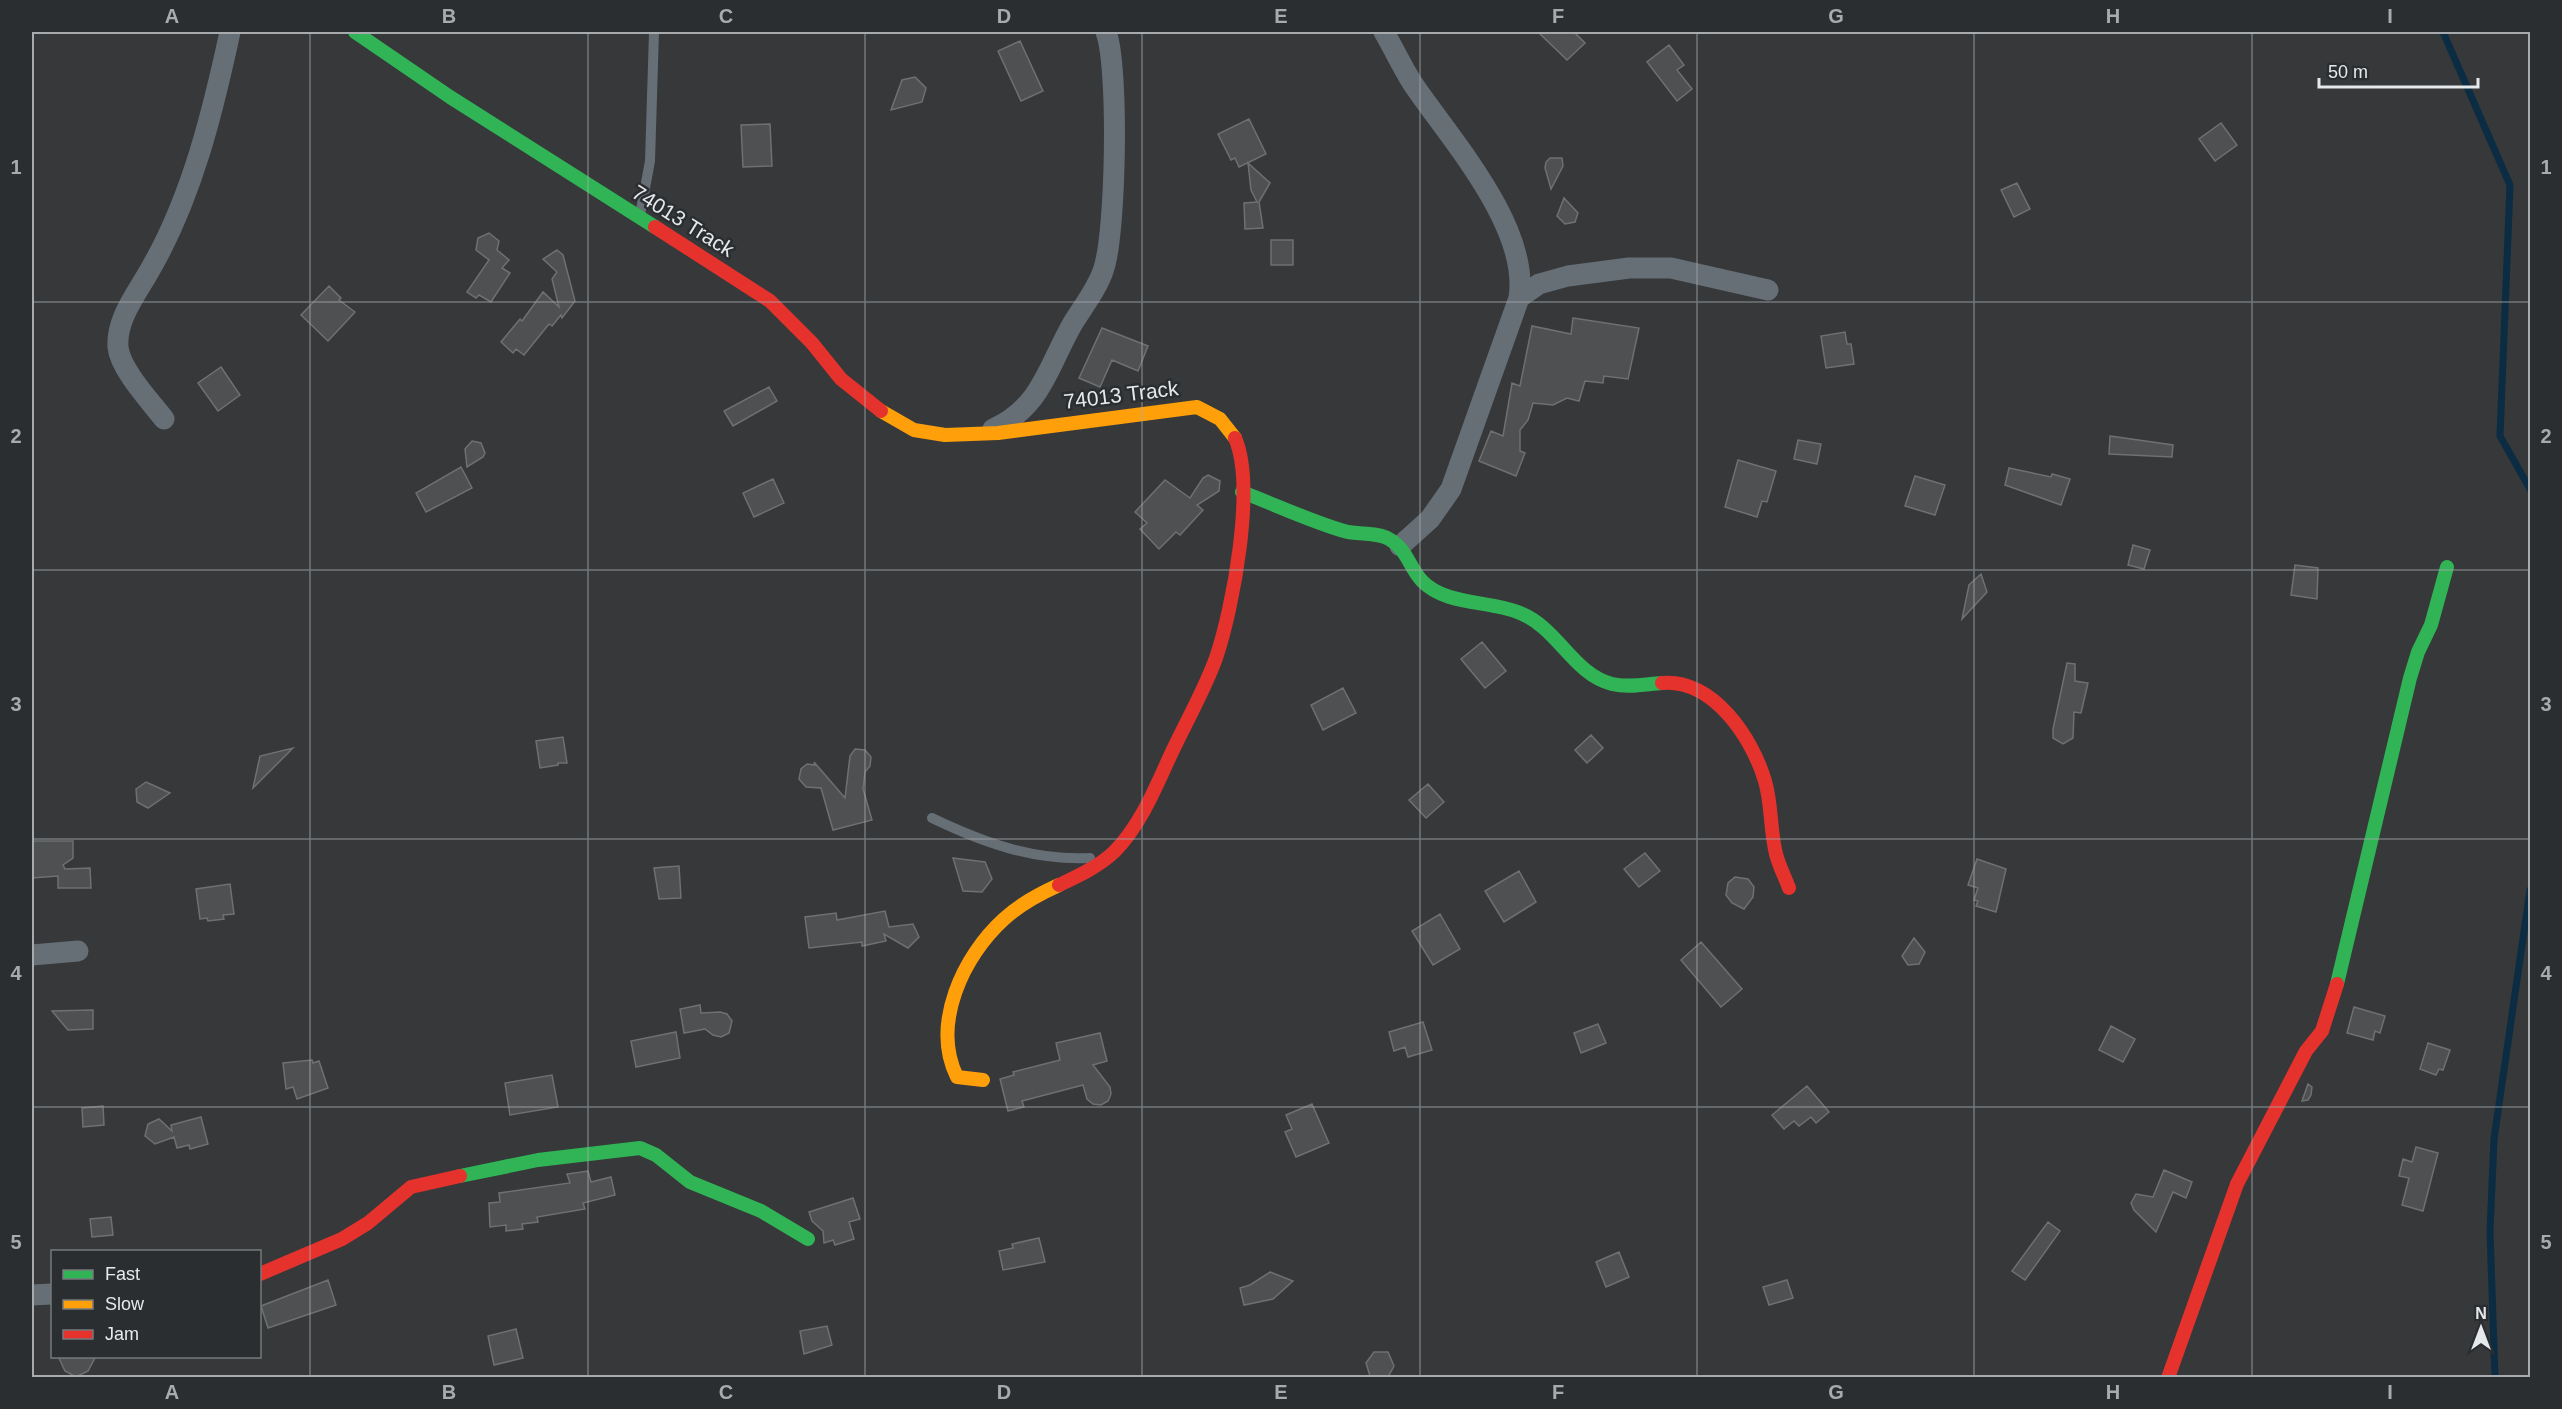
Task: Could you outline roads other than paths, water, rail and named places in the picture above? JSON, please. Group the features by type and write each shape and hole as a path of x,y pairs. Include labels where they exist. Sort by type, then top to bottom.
{"street":[{"path":"164,419 122,358 118,345 119,330 163,248 184,197 205,129 230,32"},
{"name":"74013 Track","path":"355,32 450,98 770,301 812,343 841,379 876,408 914,430 945,435 984,434 1197,407 1221,417 1230,429 1242,456 1240,535 1219,649 1149,798 1122,843 1107,858 1078,877 1026,901 1002,919 973,957 954,996 948,1028 949,1057 957,1077 983,1080"},
{"path":"984,434 1012,420 1028,405 1043,383 1072,325 1097,286 1104,267 1109,247 1113,125 1111,46 1106,32"},
{"path":"1384,32 1411,81 1501,213 1511,239 1521,286 1519,298 1451,489 1430,519 1400,546"},
{"path":"1519,298 1539,284 1568,276 1629,268 1671,268 1768,290"},
{"path":"1242,492 1345,531 1388,538 1400,546 1422,581 1434,590 1444,596 1528,615 1554,636 1587,672 1604,682 1619,687 1668,683 1688,685 1711,699 1743,736 1756,759 1766,784 1777,856 1789,888"},
{"path":"2168,1377 2238,1184 2306,1051 2322,1031 2332,1005 2410,678 2418,652 2431,625 2447,567"},
{"path":"32,955 78,951"},
{"path":"261,1274 320,1252 367,1224 406,1189 419,1184 538,1160 634,1149 649,1151 690,1182 761,1211 808,1239"},
{"path":"32,1295 51,1294"}],"lane":[{"path":"639,219 650,161 654,32"},
{"path":"933,818 975,838 1004,848 1079,859 1107,858"}],"waterway":[{"path":"2443,32 2510,185 2500,436 2530,489"},
{"path":"2495,1378 2490,1231 2494,1139 2530,890"}]}
